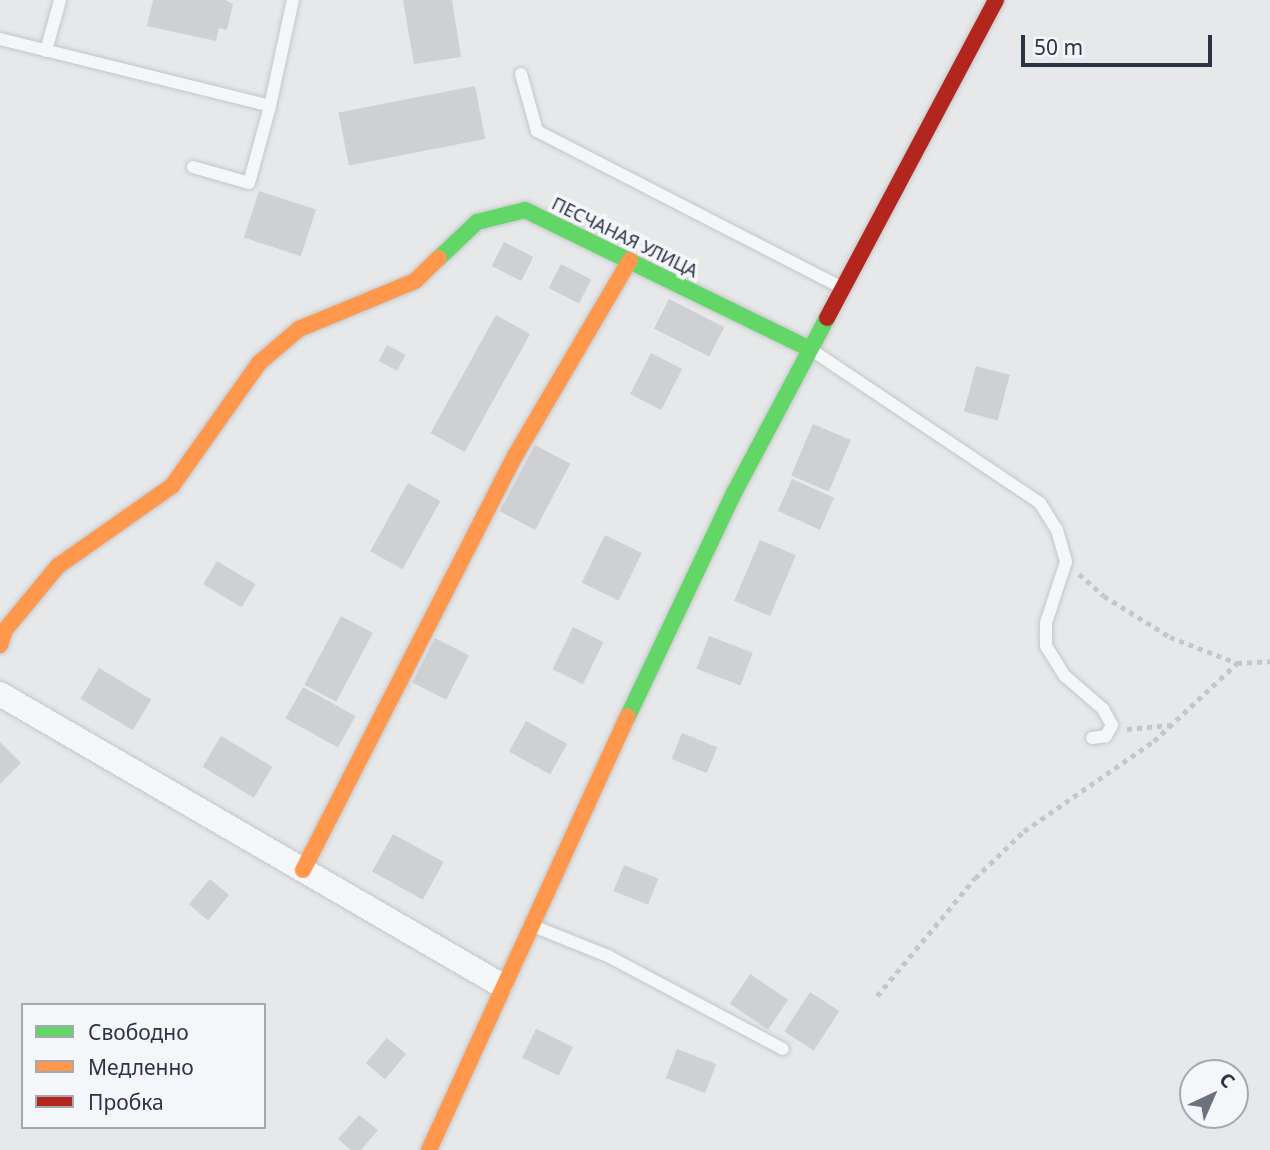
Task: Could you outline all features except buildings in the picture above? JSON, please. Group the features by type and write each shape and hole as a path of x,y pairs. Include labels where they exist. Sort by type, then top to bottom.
{"street":[{"path":"429,1150 501,985 734,493 996,0"},
{"name":"ПЕСЧАНАЯ УЛИЦА","path":"0,645 5,631 58,566 172,486 259,363 299,329 415,281 477,222 525,210 810,349"},
{"path":"303,870 515,456 630,260"},
{"path":"0,694 501,985"}],"lane":[{"path":"46,51 60,0"},
{"path":"193,167 249,183 270,106 293,0"},
{"path":"0,39 270,106"},
{"path":"522,74 537,131 842,288"},
{"path":"810,349 1040,503 1057,530 1066,562 1046,623 1046,646 1065,676 1103,709 1112,725 1105,736 1092,738"},
{"path":"530,924 608,956 783,1049"}],"path":[{"path":"1066,562 1104,596 1170,637 1237,663 1270,661"},
{"path":"877,996 975,878 1024,831 1172,725 1237,663"},
{"path":"1112,725 1133,730 1172,725"}],"traffic: fast":[{"path":"439,258 477,222 525,210 810,349"},
{"path":"628,716 734,493 827,318"}],"traffic: slow":[{"path":"0,645 5,630 58,566 172,486 259,363 299,329 415,281 439,258"},
{"path":"303,870 515,456 630,260"},
{"path":"429,1150 628,716"}],"traffic: jam":[{"path":"827,318 996,0"}]}
